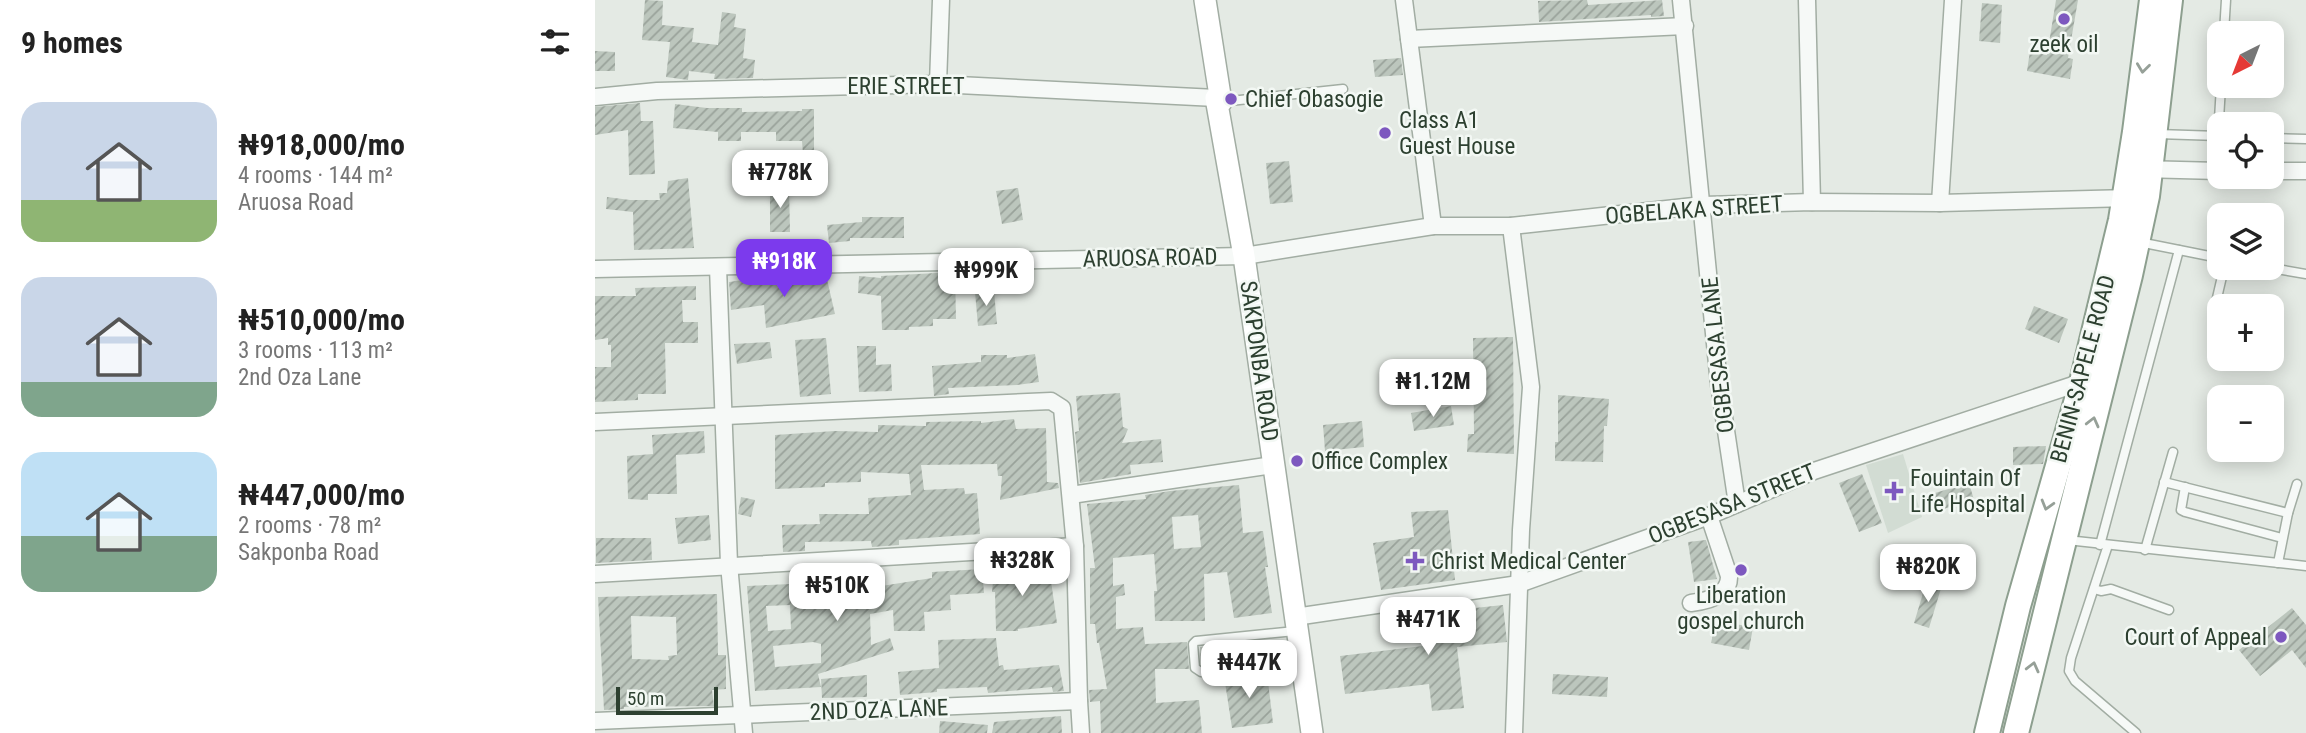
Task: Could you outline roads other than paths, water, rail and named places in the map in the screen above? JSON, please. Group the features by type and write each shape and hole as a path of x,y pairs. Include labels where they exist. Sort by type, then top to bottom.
{"highway":[{"name":"BENIN-SAPELE ROAD","path":"1987,733 2018,606 2135,197 2140,169 2152,0"},
{"name":"BENIN-SAPELE ROAD","path":"2140,169 2154,134 2170,0"},
{"name":"BENIN-SAPELE ROAD","path":"2016,733 2137,242 2135,197"}],"main road":[{"name":"SAKPONBA ROAD","path":"1205,0 1312,733"}],"street":[{"path":"938,83 941,0"},
{"path":"1404,0 1433,226"},
{"name":"OGBESASA LANE","path":"1681,0 1719,384 1737,503"},
{"path":"1807,0 1812,202"},
{"path":"1940,203 1953,0"},
{"path":"1409,39 1685,26"},
{"name":"ERIE STREET","path":"595,97 657,91 938,83 1219,100"},
{"path":"2140,169 2207,171"},
{"path":"2284,171 2306,171"},
{"name":"OGBELAKA STREET","path":"1244,256 1433,226 1511,226 1703,205 1940,203 2135,197"},
{"path":"1511,226 1531,387 1519,584 1514,733"},
{"name":"ARUOSA ROAD","path":"595,269 1244,256"},
{"path":"718,267 729,564 744,733"},
{"name":"OGBESASA STREET","path":"1296,624 1519,584 1709,516 1814,471 2081,382"},
{"path":"595,422 1051,401 1059,404 1062,408 1075,546 1081,733"},
{"path":"1071,495 1273,465"},
{"path":"1691,603 1721,594 1730,583 1709,516"},
{"path":"595,573 1075,546"},
{"name":"2ND OZA LANE","path":"595,721 1079,701"}],"lane":[{"path":"2225,21 2226,0"},
{"path":"1219,100 1343,89"},
{"path":"2154,134 2207,136"},
{"path":"2284,138 2306,139"},
{"path":"2137,242 2207,256"},
{"path":"2136,733 2074,681 2069,671 2094,589 2179,250"},
{"path":"2284,270 2306,274"},
{"path":"2145,550 2173,452"},
{"path":"2164,482 2288,513"},
{"path":"2278,563 2297,484"},
{"path":"2185,487 2181,510 2283,538"},
{"path":"2064,539 2306,566"},
{"path":"2094,589 2111,589 2169,610"},
{"path":"1296,624 1196,641 1193,644 1195,668 1209,671 1301,664"}],"place":[{"name":"zeek oil","path":"2064,19"},
{"name":"Chief Obasogie","path":"1231,99"},
{"name":"Class A1 Guest House","path":"1385,133"},
{"name":"Office Complex","path":"1297,461"},
{"name":"Fouintain Of Life Hospital","path":"1894,491"},
{"name":"Christ Medical Center","path":"1415,561"},
{"name":"Liberation gospel church","path":"1741,570"},
{"name":"Court of Appeal","path":"2281,637"}]}
